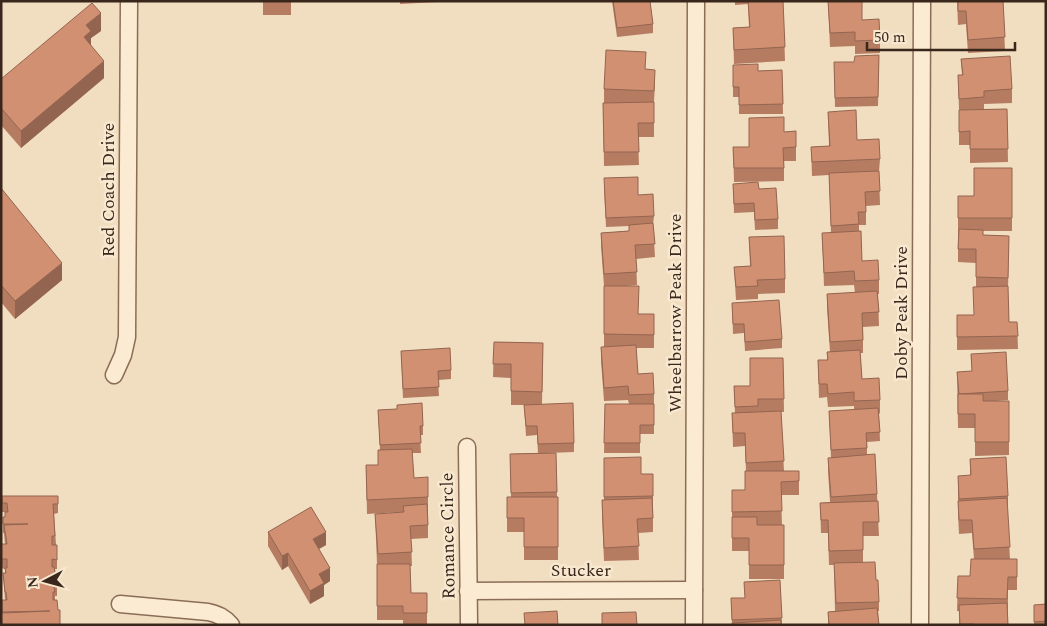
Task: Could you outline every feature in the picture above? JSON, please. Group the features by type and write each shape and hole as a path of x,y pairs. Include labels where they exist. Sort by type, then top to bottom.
{"street":[{"name":"Red Coach Drive","path":"114,376 123,354 127,336 128,1"},
{"name":"Wheelbarrow Peak Drive","path":"694,625 696,1"},
{"name":"Doby Peak Drive","path":"920,625 922,1"},
{"name":"Romance Circle","path":"467,447 469,625"},
{"name":"Stucker","path":"468,591 694,590"},
{"path":"120,604 208,612 226,618 231,625"}],"building":[{"path":"613,1 650,1 653,24 617,28"},
{"path":"748,1 783,1 785,47 734,50 733,28 750,27"},
{"path":"828,1 862,1 862,20 879,19 880,40 855,41 855,32 830,33"},
{"path":"958,1 1003,1 1005,37 968,40 966,11 958,11"},
{"path":"92,3 101,13 86,25 91,31 84,37 104,61 21,131 1,108 1,79"},
{"path":"606,50 646,52 645,69 655,70 654,91 604,89"},
{"path":"879,55 878,97 835,98 834,62 854,62 855,56"},
{"path":"1010,56 1012,89 984,91 984,97 959,99 958,75 963,75 961,59"},
{"path":"758,64 758,71 782,70 783,104 739,105 739,87 733,87 733,65"},
{"path":"654,102 654,123 638,123 639,152 604,152 603,103"},
{"path":"1007,109 1008,149 970,149 970,131 959,132 959,110"},
{"path":"856,110 857,140 879,139 880,159 812,162 811,147 830,146 828,112"},
{"path":"784,117 784,132 796,131 796,147 783,148 784,168 734,168 733,147 749,147 749,118"},
{"path":"974,168 1012,168 1012,218 958,218 958,196 974,196"},
{"path":"879,171 880,191 865,192 866,212 858,212 859,224 831,226 829,173"},
{"path":"638,177 638,195 653,194 654,216 606,218 604,178"},
{"path":"758,182 759,189 776,188 778,219 755,220 754,203 734,204 733,184"},
{"path":"1,188 62,263 15,301 1,285"},
{"path":"653,223 655,244 635,245 637,272 604,274 601,233 629,231 629,225"},
{"path":"959,229 983,230 983,235 1009,236 1008,278 976,277 976,249 958,249"},
{"path":"861,231 862,261 878,260 879,280 855,281 854,271 824,273 822,233"},
{"path":"784,236 785,279 757,280 758,286 736,287 734,267 751,266 749,237"},
{"path":"604,286 639,286 638,314 654,314 654,335 604,334"},
{"path":"1008,286 1009,322 1017,322 1018,336 957,337 957,315 974,315 973,287"},
{"path":"877,291 879,312 862,313 863,340 830,342 827,294"},
{"path":"779,300 782,339 745,342 744,324 733,324 732,303"},
{"path":"494,342 543,343 542,392 511,391 511,364 493,364"},
{"path":"636,345 638,374 653,373 654,394 629,395 628,386 604,388 601,347"},
{"path":"450,348 451,370 438,371 439,387 403,389 401,351"},
{"path":"860,350 862,379 879,378 880,400 854,401 854,392 828,394 827,384 819,384 818,360 828,360 827,352"},
{"path":"1006,352 1008,391 959,394 957,372 972,371 971,354"},
{"path":"750,358 783,358 784,399 758,399 758,406 735,407 734,386 750,386"},
{"path":"958,394 983,394 983,401 1009,401 1009,442 975,442 975,414 958,414"},
{"path":"422,403 423,426 420,426 421,443 380,445 378,410 397,409 397,405"},
{"path":"573,403 574,443 538,444 537,426 526,426 524,405"},
{"path":"605,404 654,404 654,425 640,425 640,443 604,443"},
{"path":"878,408 880,432 866,433 867,448 831,450 829,411"},
{"path":"781,411 784,461 746,463 745,433 733,433 732,413"},
{"path":"412,449 414,478 428,477 428,497 367,500 366,465 378,465 378,450"},
{"path":"556,453 557,492 511,493 510,454"},
{"path":"875,454 877,494 831,497 828,458"},
{"path":"641,457 641,474 653,474 653,496 604,497 604,458"},
{"path":"1006,457 1008,496 959,499 958,476 971,475 970,459"},
{"path":"745,471 799,471 799,481 781,482 782,511 732,512 732,490 745,490"},
{"path":"2,496 58,496 58,504 53,504 55,536 52,536 52,545 57,545 57,560 52,559 52,567 54,567 56,573 57,586 54,587 53,600 57,600 58,610 60,610 60,625 2,625 1,613 50,611 2,612 2,600 7,600 3,573 6,573 7,559 1,559 1,544 7,544 4,525 28,524 3,524 5,512 8,512 7,503 2,503"},
{"path":"507,497 558,497 558,547 524,547 524,518 507,518"},
{"path":"652,498 653,518 637,519 639,546 604,548 602,500"},
{"path":"1007,498 1010,547 974,549 972,520 959,520 958,501"},
{"path":"878,501 879,522 863,522 863,550 829,551 828,520 821,520 820,503"},
{"path":"427,504 428,525 410,526 412,552 378,554 375,514 404,512 403,506"},
{"path":"311,507 326,532 313,539 330,568 319,574 324,583 310,591 288,553 282,556 268,532"},
{"path":"732,517 757,517 757,525 784,525 784,565 749,565 749,538 732,538"},
{"path":"971,559 1017,559 1017,577 1008,577 1007,599 957,598 958,576 970,576"},
{"path":"875,562 879,602 836,603 834,563"},
{"path":"377,564 410,564 411,593 427,593 427,613 403,613 403,606 377,606"},
{"path":"780,580 782,618 732,620 731,598 745,598 744,582"},
{"path":"1007,603 1008,625 960,624 959,605"},
{"path":"1046,604 1046,621 1034,622 1034,605"},
{"path":"877,608 879,625 829,625 828,612"},
{"path":"557,611 558,625 525,625 524,613"},
{"path":"636,612 637,625 602,625 602,613"},
{"path":"781,620 781,625 732,625 732,623"}]}
